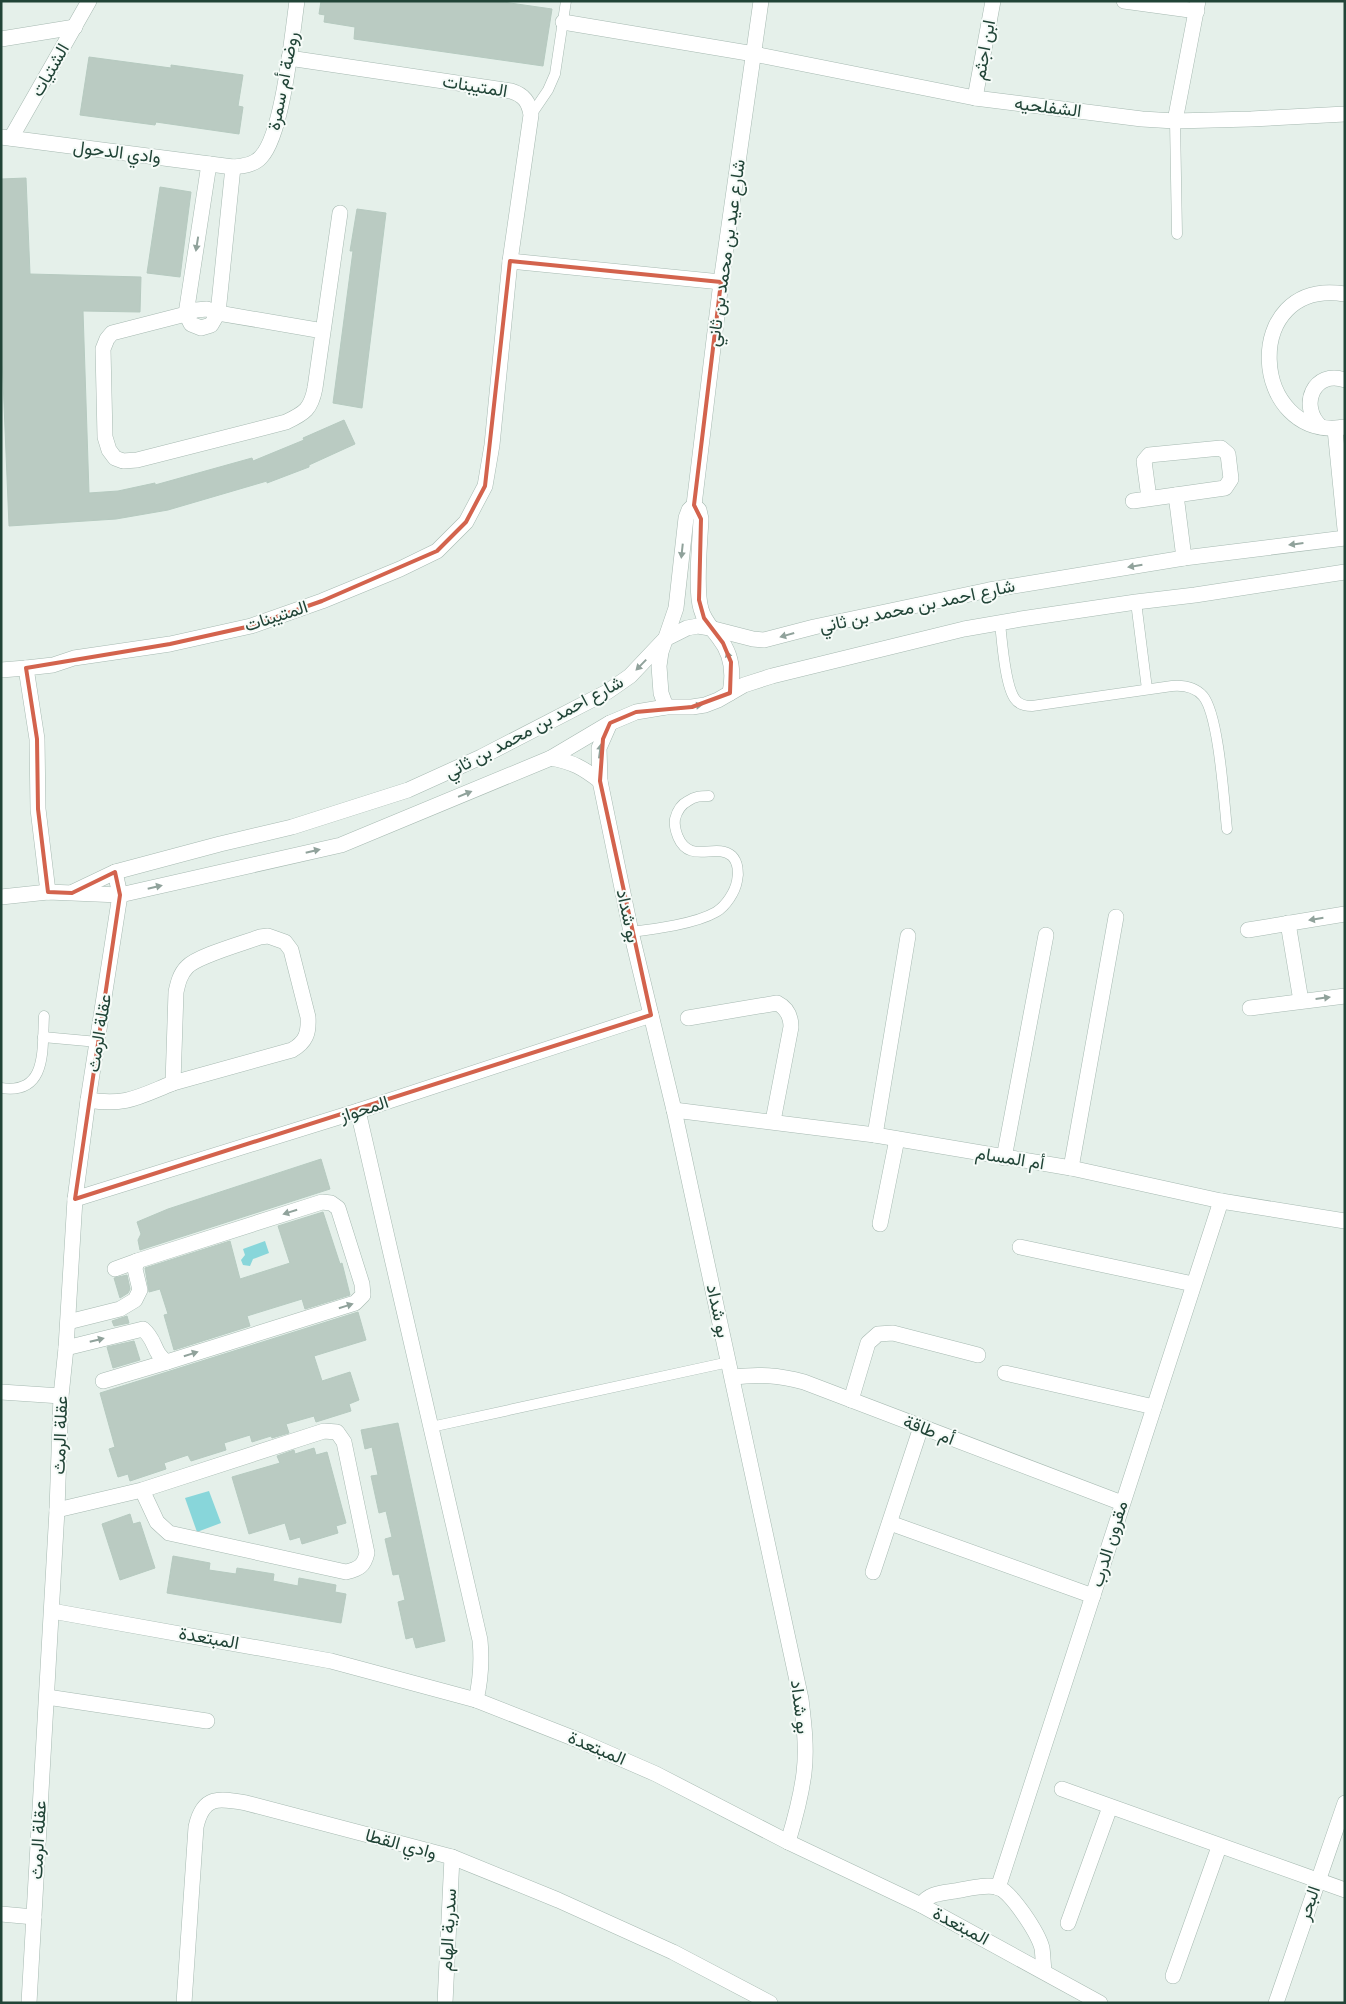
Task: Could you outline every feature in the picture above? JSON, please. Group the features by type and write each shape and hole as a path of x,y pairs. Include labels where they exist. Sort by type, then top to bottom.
{"street":[{"name":"الشتيات","path":"6,137 75,27 89,1"},
{"name":"روضة أم سمرة","path":"233,167 253,163 261,157 270,144 275,132 289,58 297,1"},
{"name":"شارع عيد بن محمد بن ثاني","path":"666,707 660,686 659,666 665,639 676,608 686,518 689,510 694,505 721,282 761,1"},
{"name":"ابن اجثم","path":"976,98 993,1"},
{"path":"1124,1 1198,6 1175,121"},
{"name":"الشفلحيه","path":"563,22 754,54 976,98 1142,119 1175,121 1345,114"},
{"path":"1,39 75,27"},
{"name":"المتيبنات","path":"1,670 53,665 74,658 170,644 250,626 331,597 400,569 437,551 466,522 485,486 492,445 510,261 531,115 529,104 524,98 511,91 289,58"},
{"name":"وادي الدحول","path":"6,137 233,167"},
{"path":"209,164 186,314 191,324 201,328 211,325 218,313 233,167"},
{"path":"186,314 112,333 107,339 103,349 105,437 109,450 115,458 123,461 150,458 286,422 300,415 308,408 313,401 340,213"},
{"path":"510,261 721,282"},
{"path":"1334,428 1306,422 1293,414 1283,403 1274,390 1269,375 1269,344 1281,316 1304,297 1318,293 1345,294"},
{"path":"218,313 323,330"},
{"path":"1334,428 1314,421 1310,413 1311,395 1315,387 1330,378 1345,380"},
{"path":"1334,428 1345,529"},
{"path":"1133,501 1225,488 1231,479 1229,458 1225,450 1221,448 1149,455 1144,461 1149,498"},
{"path":"1176,495 1184,558"},
{"name":"شارع عيد بن محمد بن ثاني","path":"694,505 699,510 701,520 699,600 710,628 723,643 731,662 732,683 730,693"},
{"name":"شارع احمد بن محمد بن ثاني","path":"72,893 115,872 220,844 292,828 408,790 481,758 607,692 630,676 665,639 687,628 698,626 764,640 814,627 989,590 1184,558 1345,538"},
{"name":"شارع احمد بن محمد بن ثاني","path":"1,897 48,892 120,895 341,845 551,758 610,723 636,712 666,707 698,706 718,700 744,685 772,676 964,629 1345,572"},
{"path":"26,668 36,739 38,809 48,892"},
{"name":"بو شداد","path":"610,723 600,748 600,782 631,932 674,1110 731,1369 801,1699 805,1733 804,1772 799,1807 788,1842"},
{"path":"551,758 568,761 581,767 600,782"},
{"name":"عقلة الرمث","path":"29,2003 52,1611 61,1396 68,1322 75,1199 88,1100 120,895 115,872"},
{"path":"1248,930 1345,914"},
{"path":"1071,1168 1116,917"},
{"path":"1288,923 1301,1001"},
{"path":"1004,1158 1046,934"},
{"path":"875,1135 908,936"},
{"path":"88,1100 125,1102 173,1083 292,1050 300,1045 306,1038 309,1029 308,1017 291,950 285,942 276,938 260,937 202,958 187,966 180,978 176,992 173,1083"},
{"path":"1250,1008 1345,996"},
{"path":"688,1018 777,1003 783,1006 791,1019 791,1027 773,1121"},
{"name":"المحواز","path":"75,1199 358,1111 651,1015"},
{"name":"أم المسام","path":"674,1110 875,1135 1071,1168 1221,1201 1345,1220"},
{"path":"358,1111 480,1640 481,1681 476,1700"},
{"path":"880,1224 896,1139"},
{"name":"مقرون الدرب","path":"998,1888 1221,1201"},
{"path":"103,1381 355,1303 363,1295 362,1284 338,1208 331,1203 322,1202 115,1268"},
{"path":"1020,1248 1194,1284"},
{"path":"68,1322 120,1309 135,1300 140,1290 135,1269 137,1260"},
{"path":"66,1348 143,1329 152,1336 158,1356 167,1362"},
{"path":"850,1400 868,1343 878,1334 893,1333 978,1355"},
{"name":"أم طاقة","path":"731,1369 783,1376 804,1382 1122,1503"},
{"path":"1005,1373 1154,1407"},
{"path":"1,1392 61,1396"},
{"path":"873,1572 921,1427"},
{"path":"57,1510 142,1490 324,1431 337,1432 344,1442 367,1553 365,1562 358,1569 346,1572 168,1533 157,1522 142,1490"},
{"path":"890,1523 1093,1596"},
{"name":"المبتعدة","path":"52,1611 331,1661 476,1700 623,1758 656,1774 788,1842 921,1905 1044,1970 1100,2003"},
{"path":"47,1697 207,1721"},
{"path":"1062,1790 1345,1890"},
{"name":"وادي القطا","path":"184,2003 198,1818 206,1804 221,1799 246,1803 452,1858 558,1900 664,1948 770,2003"},
{"name":"البحر","path":"1276,2003 1317,1880 1345,1804"},
{"path":"1068,1923 1110,1807"},
{"path":"1173,1976 1219,1847"},
{"name":"سدرية الهام","path":"445,2003 452,1858"},
{"path":"921,1905 925,1900 937,1894 981,1887 998,1888 1005,1891 1013,1899 1038,1940 1042,1949 1044,1970"},
{"path":"1,1914 34,1917"}],"lane":[{"path":"531,115 552,83 556,69 566,1"},
{"path":"1175,121 1177,234"},
{"path":"1136,602 1147,689"},
{"path":"1000,623 1009,685 1014,698 1019,703 1032,706 1172,686 1188,687 1197,690 1208,702 1214,724 1227,830"},
{"path":"631,932 656,929 716,912 730,896 738,877 736,861 731,856 719,851 695,852 686,848 677,834 675,822 677,812 681,806 693,797 709,796"},
{"path":"1,1088 18,1088 30,1083 39,1073 44,1016"},
{"path":"43,1037 98,1042"},
{"path":"431,1427 731,1369"}],"highlighted area":[{"path":"510,261 721,282 694,505 701,519 699,600 704,618 723,643 731,662 730,693 692,707 636,712 610,723 603,739 600,781 651,1015 75,1199 120,895 115,872 72,893 48,892 38,809 37,739 26,668 170,644 251,626 322,601 437,551 466,522 485,486"}],"water":[{"path":"265,1241 269,1253 253,1259 250,1266 243,1265 241,1260 245,1255 243,1249"},
{"path":"209,1491 221,1523 197,1532 185,1498"}],"building":[{"path":"321,1 496,1 552,9 543,66 354,39 355,27 324,22 325,15 319,14"},
{"path":"89,57 171,68 171,65 243,75 238,106 243,107 239,134 156,122 155,125 80,115"},
{"path":"26,178 30,274 141,277 140,312 83,311 89,493 118,491 155,483 155,485 252,458 253,461 304,440 303,438 344,420 355,444 309,465 309,467 267,483 267,481 168,510 116,519 9,526 1,332 1,179"},
{"path":"160,187 191,192 180,277 147,273"},
{"path":"357,209 386,213 362,408 333,403 353,251 350,251"},
{"path":"321,1159 330,1189 140,1250 138,1240 141,1234 137,1222 168,1209"},
{"path":"323,1212 340,1264 342,1263 350,1295 305,1309 302,1299 247,1316 250,1326 174,1350 164,1315 168,1314 160,1289 149,1292 145,1268 230,1241 240,1279 290,1263 278,1226"},
{"path":"127,1275 130,1289 128,1293 120,1298 114,1278"},
{"path":"358,1312 366,1340 314,1356 322,1381 350,1372 359,1400 349,1404 351,1411 316,1422 314,1416 286,1424 289,1433 272,1438 271,1436 252,1442 250,1435 224,1443 226,1450 191,1461 188,1455 164,1463 166,1469 130,1481 128,1474 118,1477 109,1449 115,1447 100,1393"},
{"path":"127,1316 129,1323 114,1326 112,1321"},
{"path":"134,1341 140,1360 113,1368 107,1347"},
{"path":"398,1423 445,1641 416,1648 413,1637 406,1639 398,1602 405,1600 399,1574 393,1575 385,1539 392,1537 386,1511 379,1513 371,1476 378,1475 372,1447 365,1449 361,1430"},
{"path":"314,1448 316,1455 327,1452 346,1523 336,1526 338,1533 302,1544 300,1537 290,1540 285,1523 249,1534 232,1477 280,1463 277,1456 294,1450 295,1454"},
{"path":"130,1514 133,1524 140,1522 155,1568 120,1580 102,1524"},
{"path":"173,1556 210,1563 209,1570 236,1574 237,1568 274,1574 273,1581 298,1586 299,1578 336,1585 335,1592 346,1594 341,1623 167,1593"}]}
